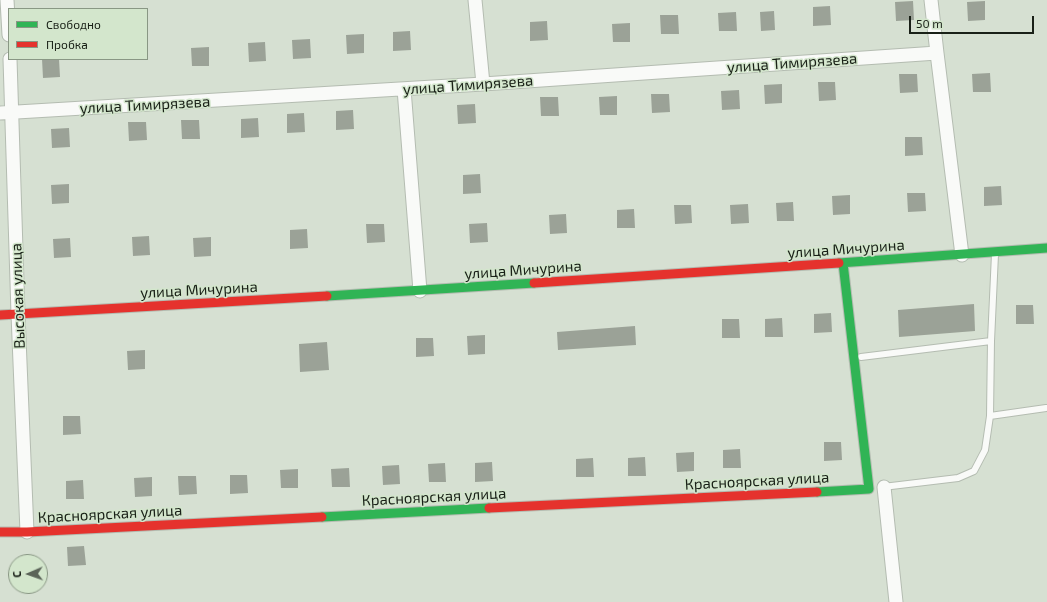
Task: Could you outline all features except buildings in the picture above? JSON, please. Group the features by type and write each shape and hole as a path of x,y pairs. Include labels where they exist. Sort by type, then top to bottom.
{"street":[{"path":"475,0 483,84"},
{"path":"931,0 962,255"},
{"name":"улица Тимирязева","path":"6,113 483,84 937,53"},
{"name":"Высокая улица","path":"10,60 6,113 18,314 27,532"},
{"path":"404,89 420,291"},
{"name":"улица Мичурина","path":"0,315 420,291 1047,248"},
{"path":"843,263 869,489"},
{"path":"884,487 896,602"},
{"name":"Красноярская улица","path":"0,532 27,532 869,489"}],"lane":[{"path":"869,489 958,478 974,470 985,450 990,416 991,341 995,252"},
{"path":"861,357 991,341"},
{"path":"990,416 1046,408"}],"traffic: fast":[{"path":"839,263 1047,248"},
{"path":"817,492 869,489 843,263"},
{"path":"327,296 534,283"},
{"path":"322,517 489,508"}],"traffic: jam":[{"path":"534,283 839,263"},
{"path":"0,315 327,296"},
{"path":"489,508 817,492"},
{"path":"0,532 27,532 322,517"}]}
